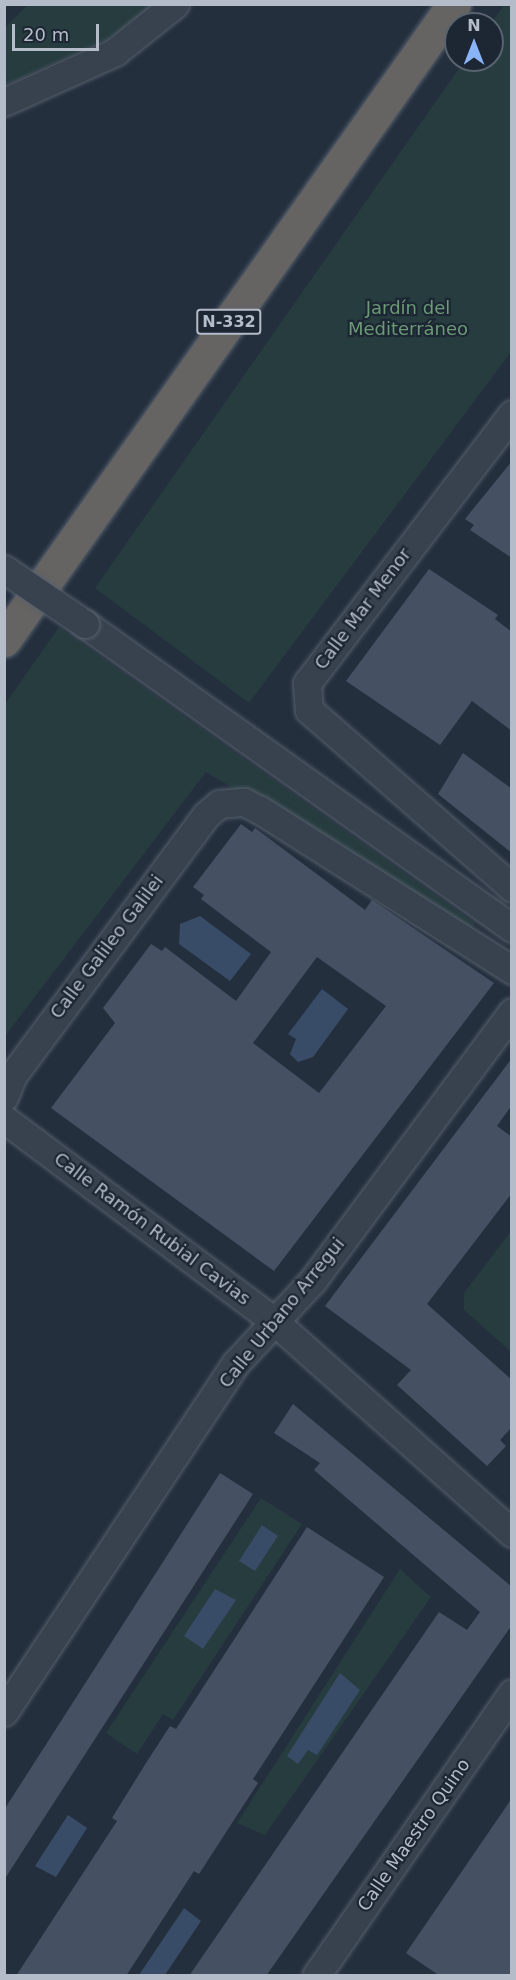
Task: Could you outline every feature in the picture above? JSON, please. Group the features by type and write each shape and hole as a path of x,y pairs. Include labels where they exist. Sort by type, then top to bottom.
{"highway":[{"name":"N-332","path":"4,640 454,4"}],"street":[{"path":"4,102 115,52 175,4"},
{"name":"Calle Mar Menor","path":"512,414 307,683 309,710 512,888"},
{"path":"4,569 85,624 512,928"},
{"name":"Calle Galileo Galilei","path":"4,1097 13,1075 206,814 219,804 244,802 261,810 512,970"},
{"name":"Calle Urbano Arregui","path":"4,1712 236,1363 313,1280 512,1012"},
{"name":"Calle Ramón Rubial Cavias","path":"4,1119 274,1321 512,1533"},
{"name":"Calle Maestro Quino","path":"316,1976 512,1694"}],"green space":[{"path":"28,5 154,5 107,39 5,85 5,27"},
{"name":"Jardín del Mediterráneo","path":"504,5 512,5 511,352 249,703 95,588 457,72 504,72 504,12 499,12"},
{"path":"59,627 475,923 470,931 206,772 5,1036 5,704"},
{"path":"511,1231 511,1352 464,1310 464,1293"},
{"path":"261,1498 302,1524 173,1720 163,1714 137,1754 106,1733"},
{"path":"400,1569 431,1597 265,1835 237,1823"}],"water":[{"path":"200,916 251,954 230,981 179,944 180,924"},
{"path":"322,989 348,1009 313,1057 298,1062 290,1054 296,1039 288,1034"},
{"path":"262,1525 278,1536 255,1571 239,1561"},
{"path":"215,1589 236,1600 203,1649 184,1636"},
{"path":"340,1673 360,1690 317,1755 308,1750 298,1764 287,1756"},
{"path":"68,1815 87,1828 56,1877 35,1866"},
{"path":"184,1908 201,1921 165,1975 139,1975"}],"building":[{"path":"512,461 512,558 470,530 474,525 465,519"},
{"path":"429,569 498,615 495,619 512,632 512,731 472,701 440,745 346,681"},
{"path":"463,753 512,789 512,853 438,794"},
{"path":"241,824 252,832 255,828 365,910 372,900 494,983 274,1271 51,1108 115,1023 103,1008 151,944 162,951 165,947 236,1001 271,952 201,899 204,895 193,887","holes":["317,957 386,1006 319,1093 253,1043"]},
{"path":"512,1058 512,1105 497,1126 512,1137 512,1193 427,1304 512,1380 512,1427 500,1440 506,1446 487,1466 397,1385 411,1370 325,1306"},
{"path":"293,1404 512,1587 512,1625 266,1976 189,1976 439,1612 467,1630 480,1612 314,1470 320,1463 274,1433"},
{"path":"220,1473 253,1494 4,1880 4,1810"},
{"path":"307,1527 384,1577 253,1779 258,1783 199,1874 194,1871 126,1976 16,1976 117,1821 112,1818 146,1763 170,1726 176,1729"},
{"path":"512,1798 512,1976 440,1976 406,1953"}]}
